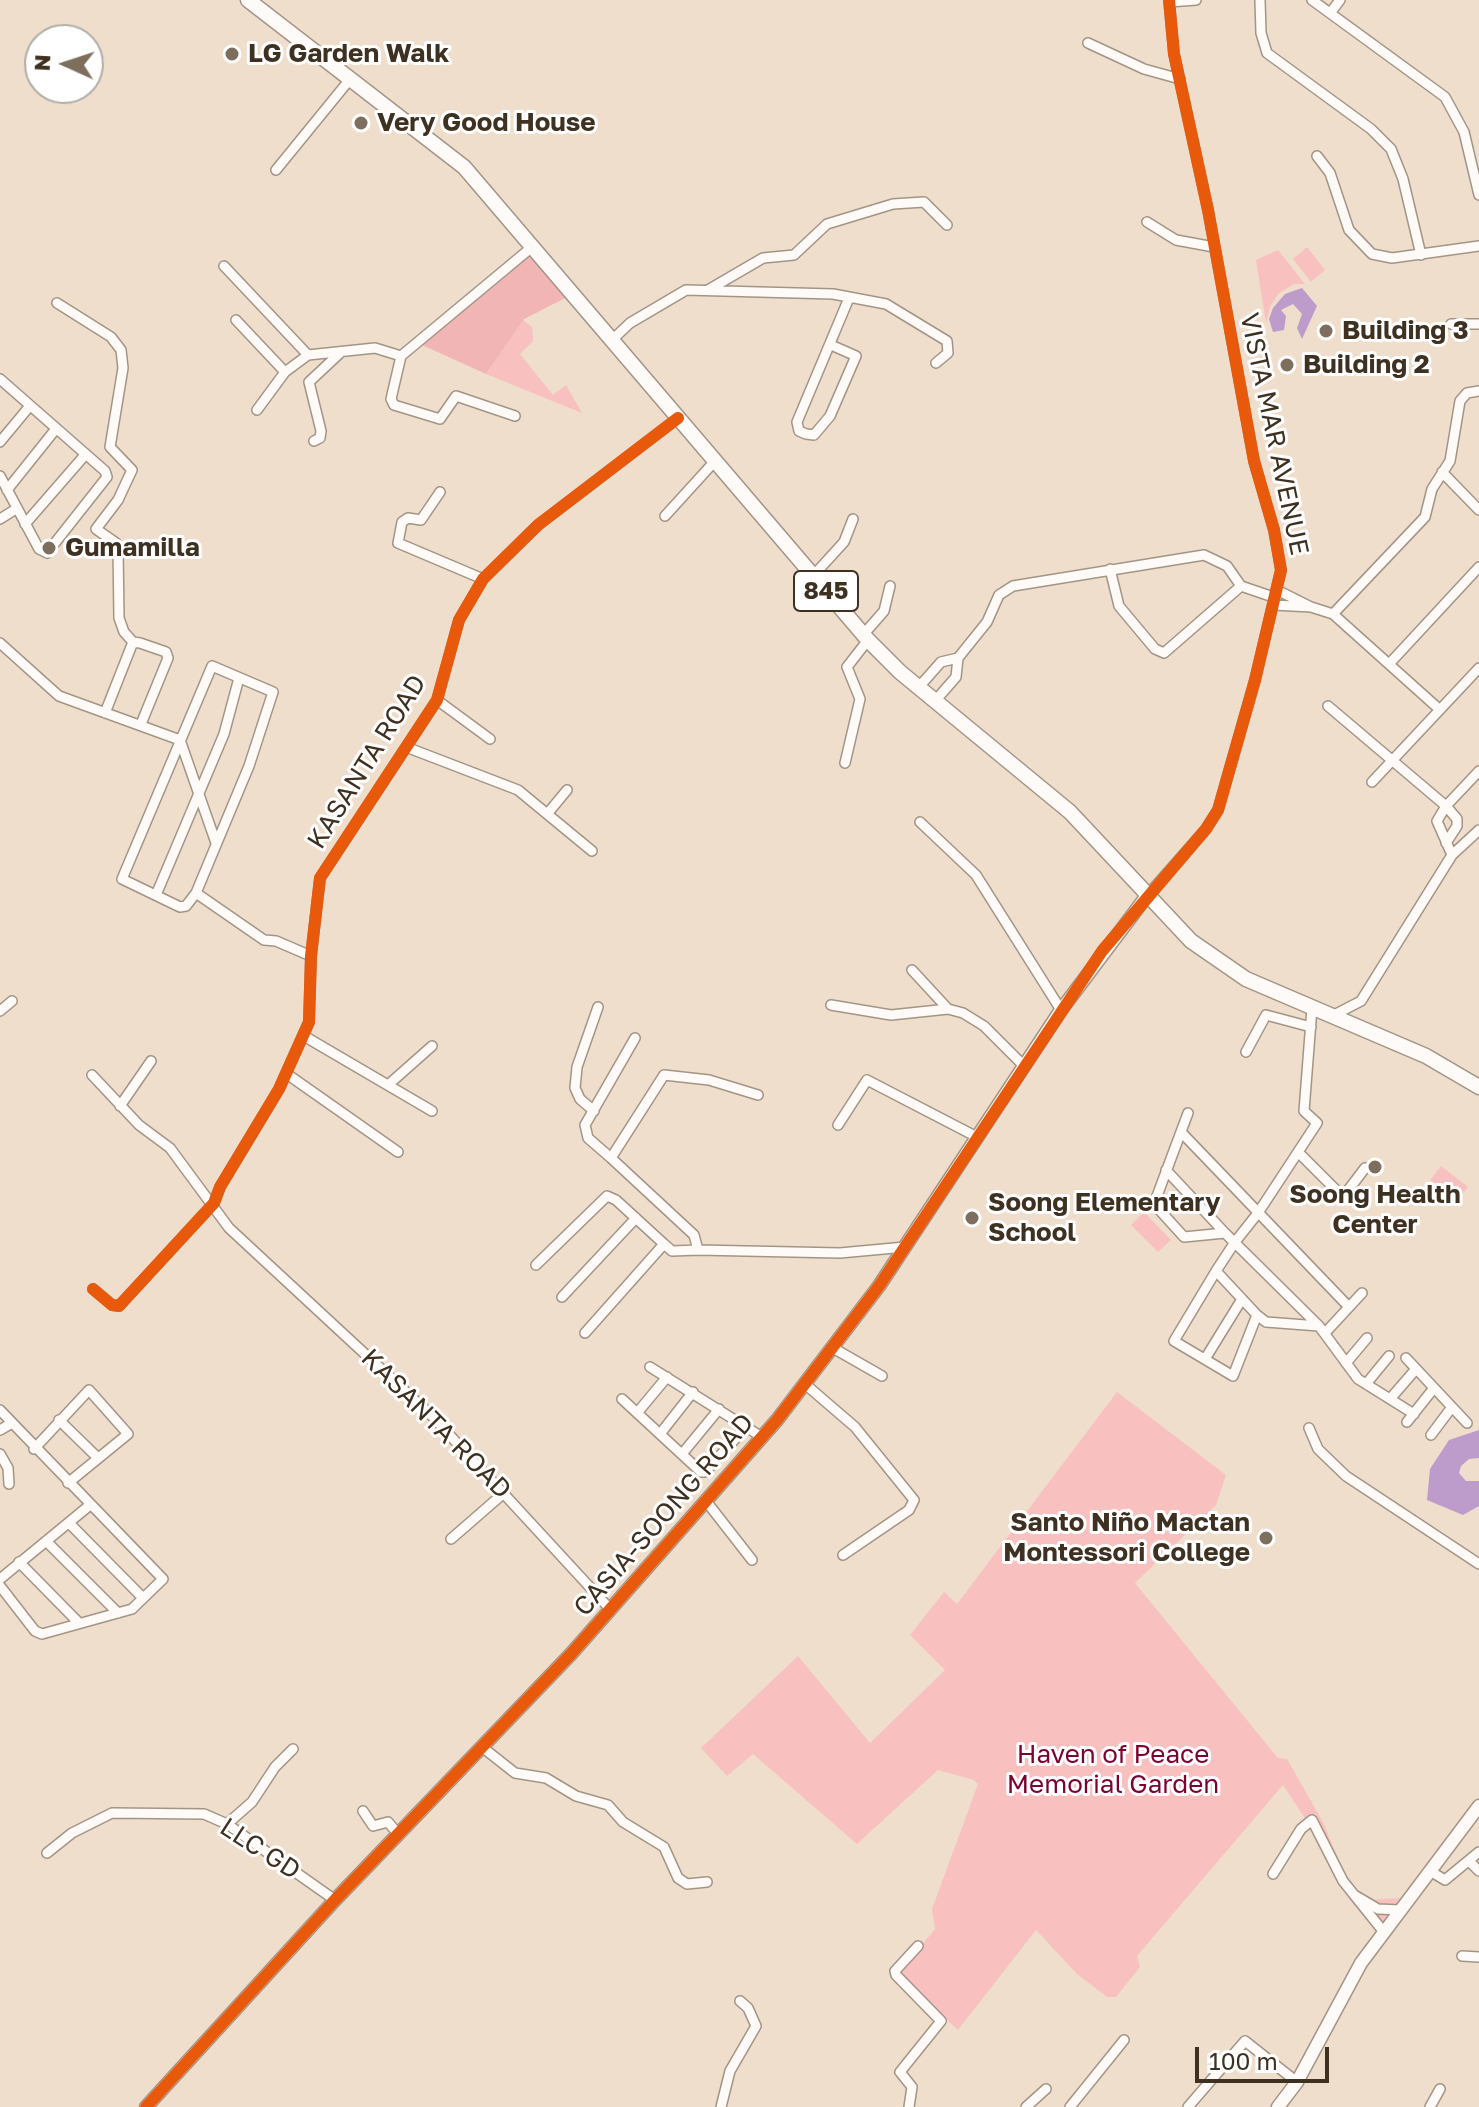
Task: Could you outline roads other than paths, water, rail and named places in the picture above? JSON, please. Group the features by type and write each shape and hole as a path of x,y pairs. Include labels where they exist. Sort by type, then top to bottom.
{"main road":[{"name":"845","path":"248,0 459,163 866,637 918,688 1070,812 1146,897 1215,959 1246,979 1426,1056 1479,1087"}],"street":[{"path":"1169,1 1196,0"},
{"path":"1260,0 1261,33 1267,53 1371,129 1391,149 1403,179 1421,255"},
{"path":"1312,0 1445,97 1464,132 1479,195"},
{"path":"1331,12 1340,0"},
{"name":"VISTA MAR AVENUE","path":"1146,897 1197,840 1218,810 1276,598 1280,556 1254,461 1180,79 1169,1"},
{"path":"1088,43 1144,69 1180,79"},
{"path":"276,170 351,78"},
{"path":"1317,156 1330,173 1345,222 1361,246 1385,258 1479,246"},
{"path":"708,290 763,258 794,255 827,224 893,204 924,202 947,225"},
{"path":"1147,222 1176,240 1214,247"},
{"path":"515,416 456,396 440,419 394,405 391,399 401,356 532,247"},
{"path":"224,266 308,355"},
{"path":"611,341 630,323 678,294 708,290 833,294 886,304 947,341 948,353 936,363"},
{"path":"831,345 856,356 830,416 814,435 806,434 799,431 797,422 849,298"},
{"path":"57,303 111,337 121,350 123,368 110,447 132,470 118,500 96,529 116,543 118,549 119,618 124,632 133,642 168,655 141,724"},
{"path":"236,320 285,372"},
{"path":"1451,324 1479,324"},
{"path":"257,410 285,372 308,355 375,348 401,356"},
{"path":"314,441 320,438 321,431 309,382 340,353"},
{"path":"0,378 29,407 105,471 107,478 47,553 39,549 0,476"},
{"path":"1333,614 1425,517 1432,489 1450,461 1460,401 1467,393 1479,391"},
{"path":"0,442 29,407"},
{"name":"KASANTA ROAD","path":"610,1609 505,1492 401,1386 229,1228 214,1203 287,1074 304,1036 312,1006 311,956 320,878 437,700 459,620 483,579 538,525 678,418"},
{"path":"7,490 55,430"},
{"path":"25,524 85,455"},
{"path":"665,516 715,461"},
{"path":"1442,472 1479,510"},
{"path":"440,492 421,520 408,518 402,522 398,543 483,579"},
{"path":"0,519 16,509"},
{"path":"813,576 844,542 853,519"},
{"path":"935,701 956,677 958,658 987,622 999,595 1013,586 1204,555 1227,566 1241,586 1333,614 1439,709"},
{"path":"1390,663 1479,567"},
{"path":"1110,569 1119,606 1155,649 1164,653 1241,586"},
{"path":"845,763 860,699 847,667 884,611 890,586"},
{"path":"1276,598 1311,607"},
{"path":"105,713 133,642"},
{"path":"0,643 59,696 180,740 216,843"},
{"path":"918,688 941,662 958,658"},
{"path":"212,666 271,688 273,692 249,766 196,893 186,906 180,907 122,879 180,740 212,666"},
{"path":"1372,782 1479,668"},
{"path":"156,895 197,791 224,734 239,678"},
{"path":"437,700 490,739"},
{"path":"1328,706 1446,806 1457,819 1457,826 1446,843"},
{"path":"406,747 518,790 592,851"},
{"path":"1452,855 1437,821 1446,806 1479,771"},
{"path":"548,813 567,790"},
{"path":"920,822 976,875 1061,1010"},
{"path":"1332,1016 1353,1006 1366,994 1452,855 1479,830"},
{"path":"196,893 264,940 276,941 311,956"},
{"name":"CASIA-SOONG ROAD","path":"146,2107 335,1900 610,1609 762,1437 833,1348 905,1247 1061,1010 1146,897"},
{"path":"912,970 948,1009"},
{"path":"0,1011 12,1001"},
{"path":"831,1005 891,1015 948,1009 972,1017 1024,1066"},
{"path":"594,1111 580,1099 575,1088 577,1067 598,1007"},
{"path":"1257,1315 1233,1376 1174,1341 1235,1242 1258,1213 1317,1123 1304,1111 1312,1008"},
{"path":"1246,1052 1266,1015 1311,1027"},
{"path":"304,1036 432,1111"},
{"path":"635,1038 585,1125 588,1138 694,1235 698,1250"},
{"path":"388,1085 432,1046"},
{"path":"120,1106 151,1061"},
{"path":"287,1074 398,1152"},
{"path":"92,1075 120,1106 170,1148 214,1203 119,1306 112,1305 93,1289"},
{"path":"611,1158 664,1075 709,1080 758,1095"},
{"path":"838,1125 867,1080 977,1137"},
{"path":"1188,1113 1154,1204 1181,1235 1225,1233"},
{"path":"1181,1132 1349,1307"},
{"path":"1298,1152 1343,1197 1365,1168"},
{"path":"1166,1170 1322,1330 1366,1384 1390,1399 1410,1418 1434,1388"},
{"path":"536,1265 603,1198 616,1200 672,1251 840,1253 905,1247"},
{"path":"562,1297 636,1218"},
{"path":"585,1333 664,1244"},
{"path":"1216,1271 1266,1322 1322,1330 1362,1293"},
{"path":"1205,1359 1242,1299"},
{"path":"1346,1363 1367,1338"},
{"path":"833,1348 882,1376"},
{"path":"1366,1384 1389,1356"},
{"path":"1406,1358 1467,1423"},
{"path":"650,1367 762,1437"},
{"path":"1390,1399 1416,1369"},
{"path":"637,1413 667,1377"},
{"path":"805,1384 855,1427 914,1500 909,1510 843,1555"},
{"path":"34,1449 89,1390 128,1434 68,1483"},
{"path":"660,1434 693,1392"},
{"path":"622,1399 697,1470 705,1472 747,1426"},
{"path":"1431,1435 1452,1407"},
{"path":"682,1454 719,1409"},
{"path":"0,1410 34,1449 163,1579 132,1609 37,1633 0,1586"},
{"path":"59,1420 98,1458"},
{"path":"0,1430 12,1423"},
{"path":"1309,1428 1318,1449 1346,1476 1479,1564"},
{"path":"0,1454 8,1468 9,1484"},
{"path":"451,1539 505,1492"},
{"path":"706,1501 752,1560"},
{"path":"0,1579 90,1505"},
{"path":"69,1523 143,1598"},
{"path":"46,1541 118,1613"},
{"path":"19,1562 79,1623"},
{"path":"482,1747 515,1773 546,1778 587,1801 608,1805 623,1822 664,1847 678,1878 687,1884 707,1882"},
{"path":"227,1824 252,1802 275,1767 293,1749"},
{"path":"1278,2107 1297,2082 1361,1963 1479,1806"},
{"path":"363,1811 373,1826 388,1822 398,1834"},
{"name":"LLC GD","path":"47,1853 72,1833 112,1813 204,1814 227,1824 335,1900"},
{"path":"1273,1874 1301,1829 1312,1820 1353,1894 1383,1931"},
{"path":"1430,1871 1445,1880 1479,1852"},
{"path":"1470,1862 1479,1871"},
{"path":"1353,1894 1378,1909 1400,1910"},
{"path":"909,2107 912,2087 900,2072 941,2021 896,1975 895,1971 918,1946"},
{"path":"1462,1956 1479,1957"},
{"path":"721,2107 730,2071 756,2026 748,2008 740,2001"},
{"path":"1070,2107 1124,2040"},
{"path":"1188,2107 1249,2040 1297,2082"},
{"path":"1026,2107 1046,2089"},
{"path":"1430,2107 1440,2089"}],"place":[{"name":"LG Garden Walk","path":"232,54"},
{"name":"Very Good House","path":"361,123"},
{"name":"Building 3","path":"1326,331"},
{"name":"Building 2","path":"1287,365"},
{"name":"Gumamilla","path":"49,548"},
{"name":"Soong Health Center","path":"1375,1167"},
{"name":"Soong Elementary School","path":"972,1218"},
{"name":"Santo Niño Mactan Montessori College","path":"1266,1538"}],"park label":[{"name":"Haven of Peace Memorial Garden","path":"1113,1770"}]}
